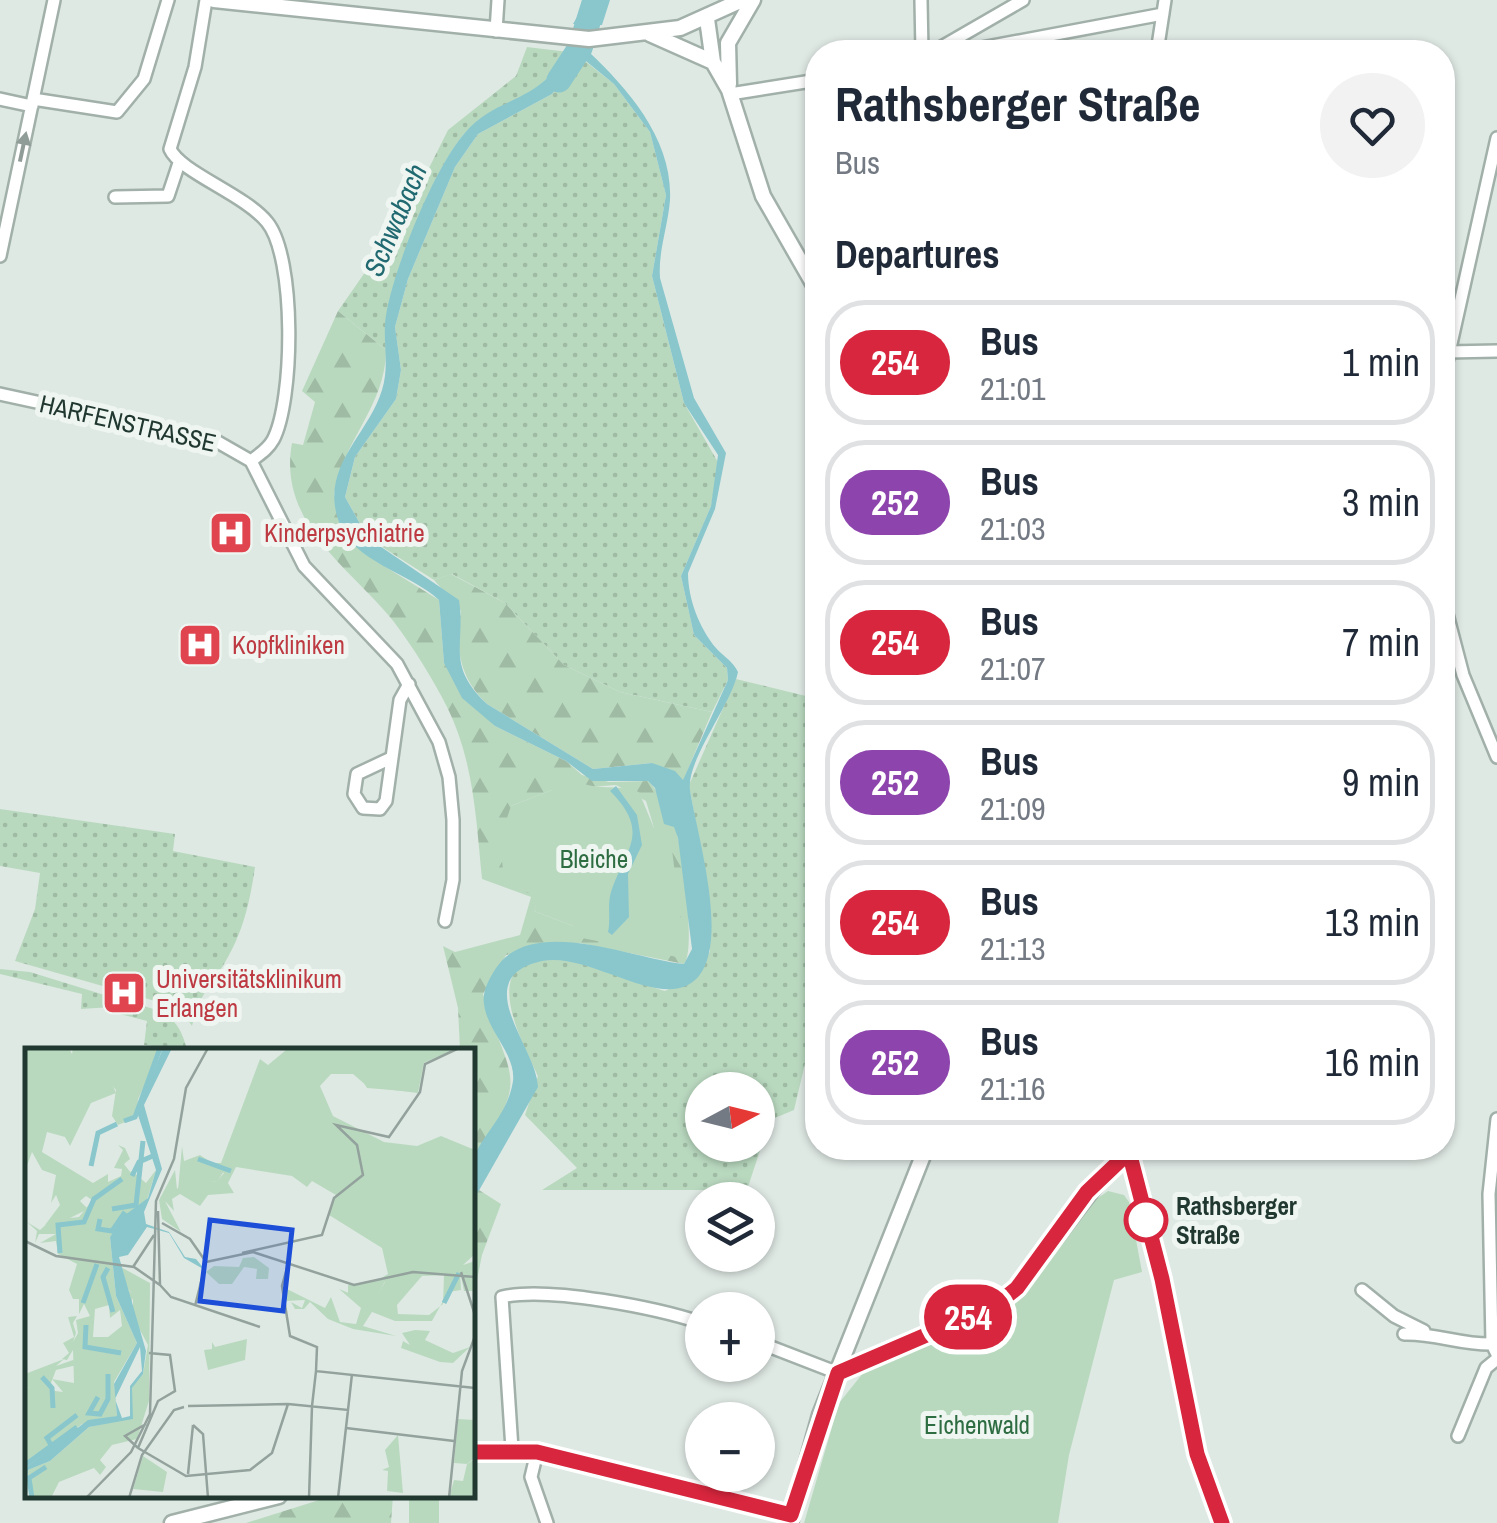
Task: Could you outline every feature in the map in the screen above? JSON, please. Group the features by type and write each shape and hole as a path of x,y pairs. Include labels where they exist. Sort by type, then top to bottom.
{"street":[{"path":"0,256 54,0"},
{"path":"0,99 117,112 144,79 168,0"},
{"path":"444,921 453,880 448,777 422,705 384,647 304,566 251,460 268,448 278,426 289,332 286,268 270,225 250,204 179,163 170,150 170,136 217,0 560,37 618,38 708,19 742,0"},
{"path":"496,30 498,0"},
{"path":"730,92 728,43 753,0"},
{"path":"921,0 922,40"},
{"path":"954,40 1023,0"},
{"path":"1018,40 1164,7 1159,40"},
{"path":"708,19 728,43"},
{"path":"708,19 713,62 730,92 763,196 805,269"},
{"path":"650,34 713,62"},
{"path":"730,92 805,82"},
{"path":"1455,318 1497,138"},
{"path":"115,197 168,196 179,163"},
{"path":"1455,352 1497,351"},
{"name":"HARFENSTRASSE","path":"0,394 216,440 251,460"},
{"path":"1455,644 1463,674 1497,757"},
{"path":"389,759 357,774 354,794 363,808 371,811 384,806 392,773 389,759 398,712 409,684"},
{"path":"398,712 422,705"},
{"path":"1458,1436 1495,1352 1489,1194 1497,1119"},
{"path":"475,1452 537,1452 790,1519 838,1373 921,1160"},
{"path":"775,1349 838,1373 996,1305 1017,1288 1087,1192 1118,1160"},
{"path":"1131,1160 1162,1279 1197,1454 1222,1523"},
{"path":"1362,1290 1394,1316 1428,1333 1495,1352"},
{"path":"512,1449 502,1298 524,1294 602,1302 656,1309 685,1318"},
{"path":"1404,1334 1428,1333"},
{"path":"537,1452 532,1476 547,1523"},
{"path":"172,1523 271,1498"}],"green space":[{"path":"527,47 569,52 545,81 482,118 454,147 425,202 400,269 386,329 386,350 338,311 407,212 448,130 516,76"},
{"path":"580,57 614,84 650,132 666,195 652,276 684,403 719,464 711,506 681,576 694,635 727,668 728,680 712,712 620,692 564,665 505,603 452,574 434,580 368,538 345,497 355,457 396,399 401,370 395,327 408,279 455,167 478,134 552,94"},
{"path":"338,311 386,350 379,389 346,457 334,495 384,566 439,600 444,663 495,726 566,761 582,775 609,782 648,781 663,803 678,839 689,921 684,964 580,943 506,955 483,994 507,1062 509,1093 504,1110 475,1155 475,1048 460,1048 458,1008 443,946 455,952 520,935 531,897 482,879 468,770 447,707 401,632 322,543 296,498 290,472 292,443 303,445 315,402 302,391","holes":["616,785 646,801 654,828 573,926 534,911 539,897 511,806 552,790"]},
{"path":"451,574 505,603 564,665 620,692 712,712 683,781 652,763 593,769 487,704 470,683 461,661 461,611 434,580"},
{"path":"736,679 805,696 805,1064 794,1110 775,1118 775,1072 685,1072 685,1162 756,1162 750,1182 685,1182 685,1190 542,1190 577,1168 525,1115 538,1076 512,1013 512,976 523,964 543,958 575,959 665,991 700,974 710,951 709,896 689,785"},
{"name":"Bleiche","path":"567,776 587,785 639,792 654,828 670,834 685,952 677,957 582,938 573,926 534,911 538,897 504,881 500,839 511,806 552,790"},
{"path":"0,809 175,834 173,851 255,867 241,929 201,999 192,1026 182,1011 169,1005 15,961 35,909 40,873 0,866"},
{"path":"0,969 30,972 111,997 112,1007 81,1009 82,994 0,974"},
{"path":"119,999 163,1013 177,1026 186,1048 144,1045 147,1021 116,1013"},
{"path":"479,1190 501,1204 482,1255 475,1290 475,1197"},
{"name":"Eichenwald","path":"1108,1191 1124,1195 1129,1202 1142,1272 1114,1280 1069,1455 1058,1523 804,1523 839,1403 867,1368 1007,1304 1082,1209"},
{"path":"326,1498 393,1498 391,1523 246,1523"},
{"path":"409,1498 439,1498 439,1523 409,1523"}],"water":[{"path":"587,0 610,0 602,25 573,24"},
{"path":"569,52 589,52 646,118 664,157 670,200 660,278 694,398 726,453 715,509 688,573 689,583 704,631 738,672 691,778 711,912 708,959 699,976 685,986 667,989 561,960 542,961 520,970 509,982 507,998 538,1087 475,1197 475,1154 502,1112 513,1081 510,1061 484,1004 485,990 496,968 512,952 533,944 584,944 684,964 692,949 678,838 674,827 664,824 655,788 648,781 592,781 566,761 495,726 462,698 444,663 439,600 356,547 339,522 335,502 340,468 382,390 390,295 416,220 440,171 477,121 543,82","holes":["581,57 614,84 650,132 666,195 652,276 684,403 718,455 711,506 681,576 694,635 727,668 728,680 683,780 675,771 652,763 593,769 487,704 474,690 462,665 459,600 368,538 345,497 355,457 396,399 401,370 395,327 408,279 455,167 478,134 552,94"]},
{"path":"616,786 637,815 642,845 628,874 629,917 612,935 608,932 610,897 632,841 630,818 610,791"}],"waterway":[{"name":"Schwabach","path":"559,80 580,48 595,0"}],"bus line":[{"name":"254","path":"475,1452 537,1452 791,1515 820,1414 838,1373 996,1305 1017,1288 1087,1192 1121,1160"},
{"name":"254","path":"1131,1160 1162,1279 1197,1454 1222,1523"}],"place":[{"name":"Kinderpsychiatrie","path":"231,533"},
{"name":"Kopfkliniken","path":"200,645"},
{"name":"Universitätsklinikum Erlangen","path":"124,993"},
{"name":"Rathsberger Straße","path":"1146,1220"}]}
